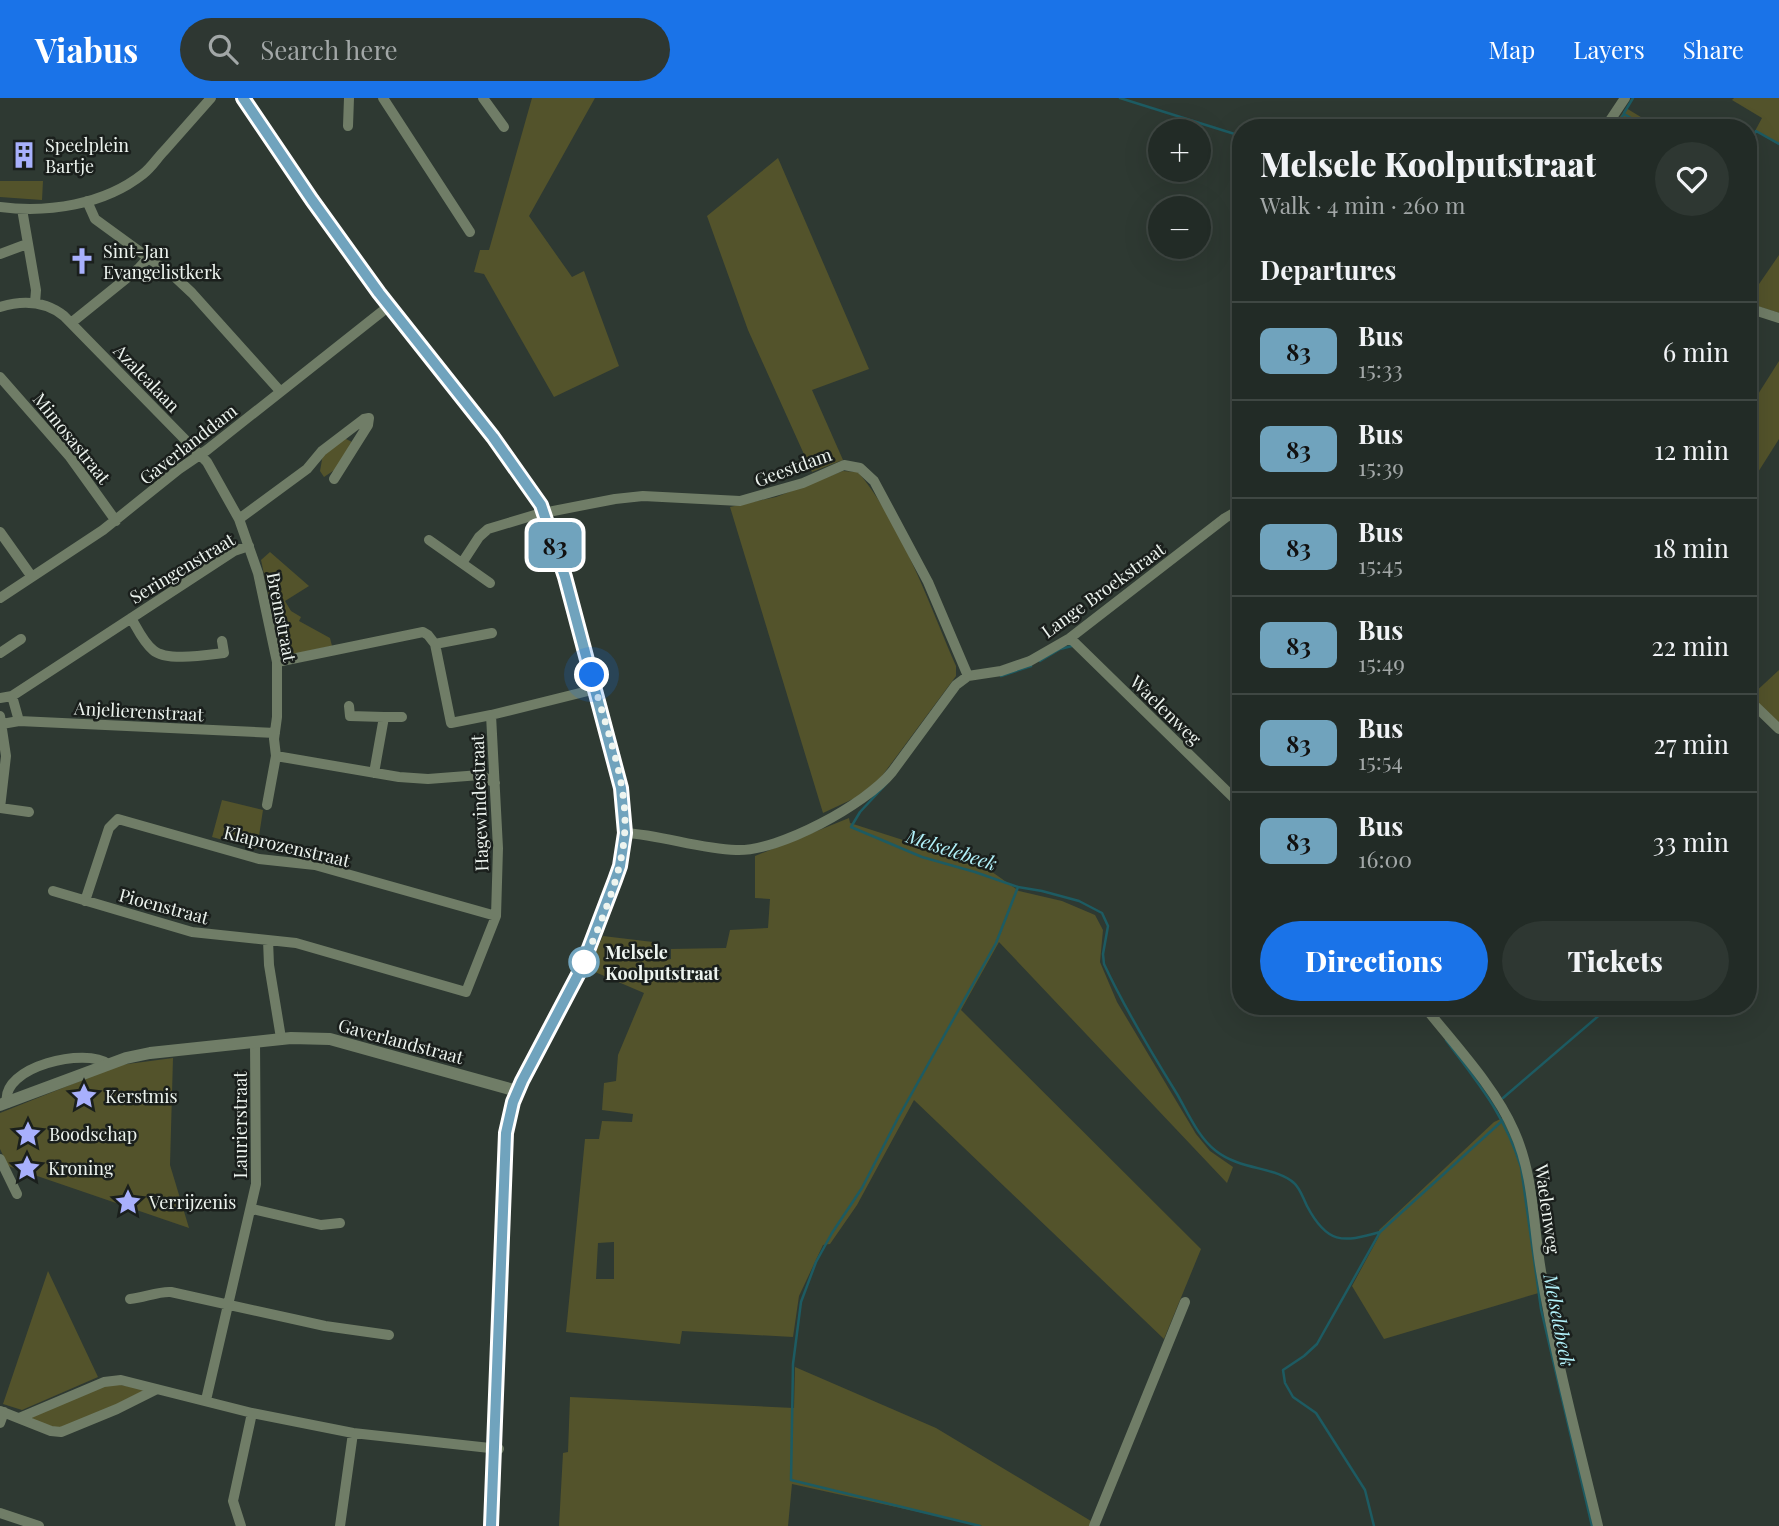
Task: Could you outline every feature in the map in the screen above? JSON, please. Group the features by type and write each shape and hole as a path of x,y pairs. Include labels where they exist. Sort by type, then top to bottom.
{"street":[{"path":"0,207 22,209 87,201 132,175 161,153 211,98"},
{"path":"243,98 312,200 389,306 533,492 545,514 565,577 621,788 625,833 620,866 569,995 517,1091 506,1133 497,1449 491,1526"},
{"path":"348,126 349,98"},
{"path":"383,98 470,232"},
{"path":"483,98 504,127"},
{"path":"1611,119 1625,98"},
{"path":"87,201 95,219 192,293 280,391"},
{"path":"0,307 15,303 35,303 36,290 22,209"},
{"path":"0,254 27,244"},
{"path":"71,323 148,258"},
{"name":"Azalealaan","path":"35,303 52,308 71,323 199,455"},
{"name":"Gaverlanddam","path":"0,598 116,521 389,306"},
{"path":"1757,311 1779,318"},
{"name":"Mimosastraat","path":"0,377 70,457 116,521"},
{"path":"239,519 307,469 322,451 369,418 369,425 334,479"},
{"name":"Bremstraat","path":"199,455 214,473 239,519 258,573 277,662 276,756 267,805"},
{"name":"Geestdam","path":"462,563 488,529 524,517 643,496 740,501 803,483 844,465 860,468 873,481 928,582 968,676"},
{"name":"Lange Broekstraat","path":"968,676 1001,671 1020,664 1070,638 1232,514"},
{"path":"0,532 32,577"},
{"path":"429,540 490,583"},
{"name":"Seringenstraat","path":"0,698 12,696 234,551 249,546"},
{"name":"Seringenstraat","path":"131,618 152,650 160,655 189,657 227,653 222,641"},
{"path":"277,662 417,633 428,635 435,644 452,723 491,715"},
{"path":"435,644 492,633"},
{"name":"Waelenweg","path":"1070,638 1232,796"},
{"path":"0,653 21,639"},
{"path":"625,833 736,850 748,850 784,840 859,803 877,789 956,685 968,676"},
{"name":"Hagewindestraat","path":"466,992 496,916 498,848 491,715 596,689"},
{"path":"12,696 19,721"},
{"path":"349,706 350,716 402,717"},
{"path":"1757,708 1779,729"},
{"path":"374,773 384,717"},
{"path":"1,720 6,764 0,808 29,811"},
{"name":"Anjelierenstraat","path":"1,720 275,733"},
{"path":"276,756 374,773 428,779 480,775 495,783"},
{"name":"Klaprozenstraat","path":"85,901 108,828 118,819 259,859 315,865 496,916"},
{"name":"Pioenstraat","path":"53,891 192,932 296,943 466,992"},
{"path":"268,940 269,965 281,1038"},
{"name":"Waelenweg","path":"1431,1015 1504,1110 1524,1155 1552,1327 1598,1526"},
{"name":"Gaverlandstraat","path":"4,1104 108,1064 150,1053 281,1038 330,1039 517,1091"},
{"name":"Laurierstraat","path":"206,1400 252,1209 257,1171 256,1041"},
{"name":"Gaverlandstraat","path":"4,1104 6,1093 15,1081 36,1066 83,1059 100,1059 108,1064"},
{"path":"0,1158 18,1194"},
{"path":"252,1209 321,1225 340,1223"},
{"path":"131,1299 163,1291 325,1326 388,1335"},
{"path":"1094,1526 1185,1302"},
{"path":"19,1418 104,1381 121,1380 252,1413 353,1433 497,1449"},
{"path":"0,1423 2,1411 51,1431 61,1432 155,1390"},
{"path":"242,1526 233,1501 234,1489 252,1413"},
{"path":"340,1526 353,1433"},
{"path":"0,1513 39,1526"}],"shaded area":[{"path":"532,98 595,98 529,216 572,277 584,271 619,366 554,397 484,274 474,272 480,250 489,250"},
{"path":"1779,98 1779,145 1757,132 1762,118 1732,100"},
{"path":"1626,108 1644,119 1618,119"},
{"path":"778,158 869,369 812,390 843,460 812,472 748,330 707,216"},
{"path":"0,181 43,181 42,200 0,197"},
{"path":"1779,255 1779,313 1757,306 1757,287"},
{"path":"1779,361 1779,439 1757,474 1757,396"},
{"path":"344,438 352,442 339,467 324,477 320,471 323,454"},
{"path":"843,471 858,472 888,515 956,666 956,676 879,780 855,798 823,813 730,507 776,497"},
{"path":"270,552 309,586 285,601 291,611 301,617 299,621 330,638 332,646 289,655 280,649 261,560"},
{"path":"1779,670 1779,724 1757,702 1757,690"},
{"path":"222,800 263,810 257,849 212,837"},
{"path":"849,818 850,823 978,862 1019,891 1062,901 1095,915 1103,930 1100,962 1117,1002 1196,1134 1210,1151 1233,1167 1227,1183 999,942 961,1010 1201,1249 1164,1339 914,1100 857,1205 830,1244 823,1245 799,1296 793,1337 682,1331 680,1344 566,1332 585,1139 599,1139 602,1121 632,1122 633,1114 602,1110 604,1083 616,1081 618,1055 644,993 588,969 603,936 653,942 656,961 671,959 671,949 726,948 730,930 768,928 770,899 755,898 755,856","holes":["614,1242 614,1279 596,1279 598,1243"]},
{"path":"173,1058 170,1165 189,1228 8,1166 0,1149 0,1113 120,1065"},
{"path":"1505,1117 1524,1172 1542,1292 1384,1339 1352,1286 1379,1236 1379,1230 1494,1122"},
{"path":"48,1271 98,1377 22,1410 3,1404"},
{"path":"795,1367 936,1428 1091,1521 1089,1526 982,1526 792,1484 788,1526 559,1526 563,1453 568,1452 570,1397 794,1408"},
{"path":"109,1383 144,1389 139,1395 60,1429 33,1420 31,1416"}],"waterway":[{"path":"1120,98 1232,133"},
{"path":"1624,113 1633,98"},
{"path":"1620,119 1624,114 1633,119"},
{"path":"1757,132 1779,144"},
{"name":"Melselebeek","path":"1040,661 1060,649 1072,646"},
{"name":"Melselebeek","path":"1001,676 1031,666"},
{"name":"Melselebeek","path":"887,783 860,812 851,827 922,857 1018,887 1079,901 1102,913 1108,926 1104,964 1139,1030 1204,1139 1216,1151 1236,1162 1278,1174 1294,1183 1314,1218 1329,1234 1345,1239 1380,1232"},
{"path":"980,1526 791,1480 793,1364 801,1302 816,1262 862,1188 996,943 1018,887"},
{"path":"1503,1098 1600,1015"},
{"name":"Melselebeek","path":"1446,1040 1498,1115 1521,1167 1541,1309 1592,1526"},
{"name":"Melselebeek","path":"1374,1526 1365,1490 1316,1413 1293,1397 1285,1383 1283,1370 1317,1344 1380,1232 1503,1120"}],"bus line":[{"name":"83","path":"243,98 379,293 493,437 541,505 565,577 621,788 625,833 620,866 581,969 513,1102 506,1133 491,1526"}],"place":[{"name":"Speelplein Bartje","path":"24,155"},
{"name":"Sint-Jan Evangelistkerk","path":"82,261"},
{"name":"Melsele Koolputstraat","path":"584,962"},
{"name":"Kerstmis","path":"84,1096"},
{"name":"Boodschap","path":"28,1134"},
{"name":"Kroning","path":"27,1168"},
{"name":"Verrijzenis","path":"128,1202"}],"route":[{"path":"584,962 581,969 620,866 625,824 621,788 592,675"}]}
